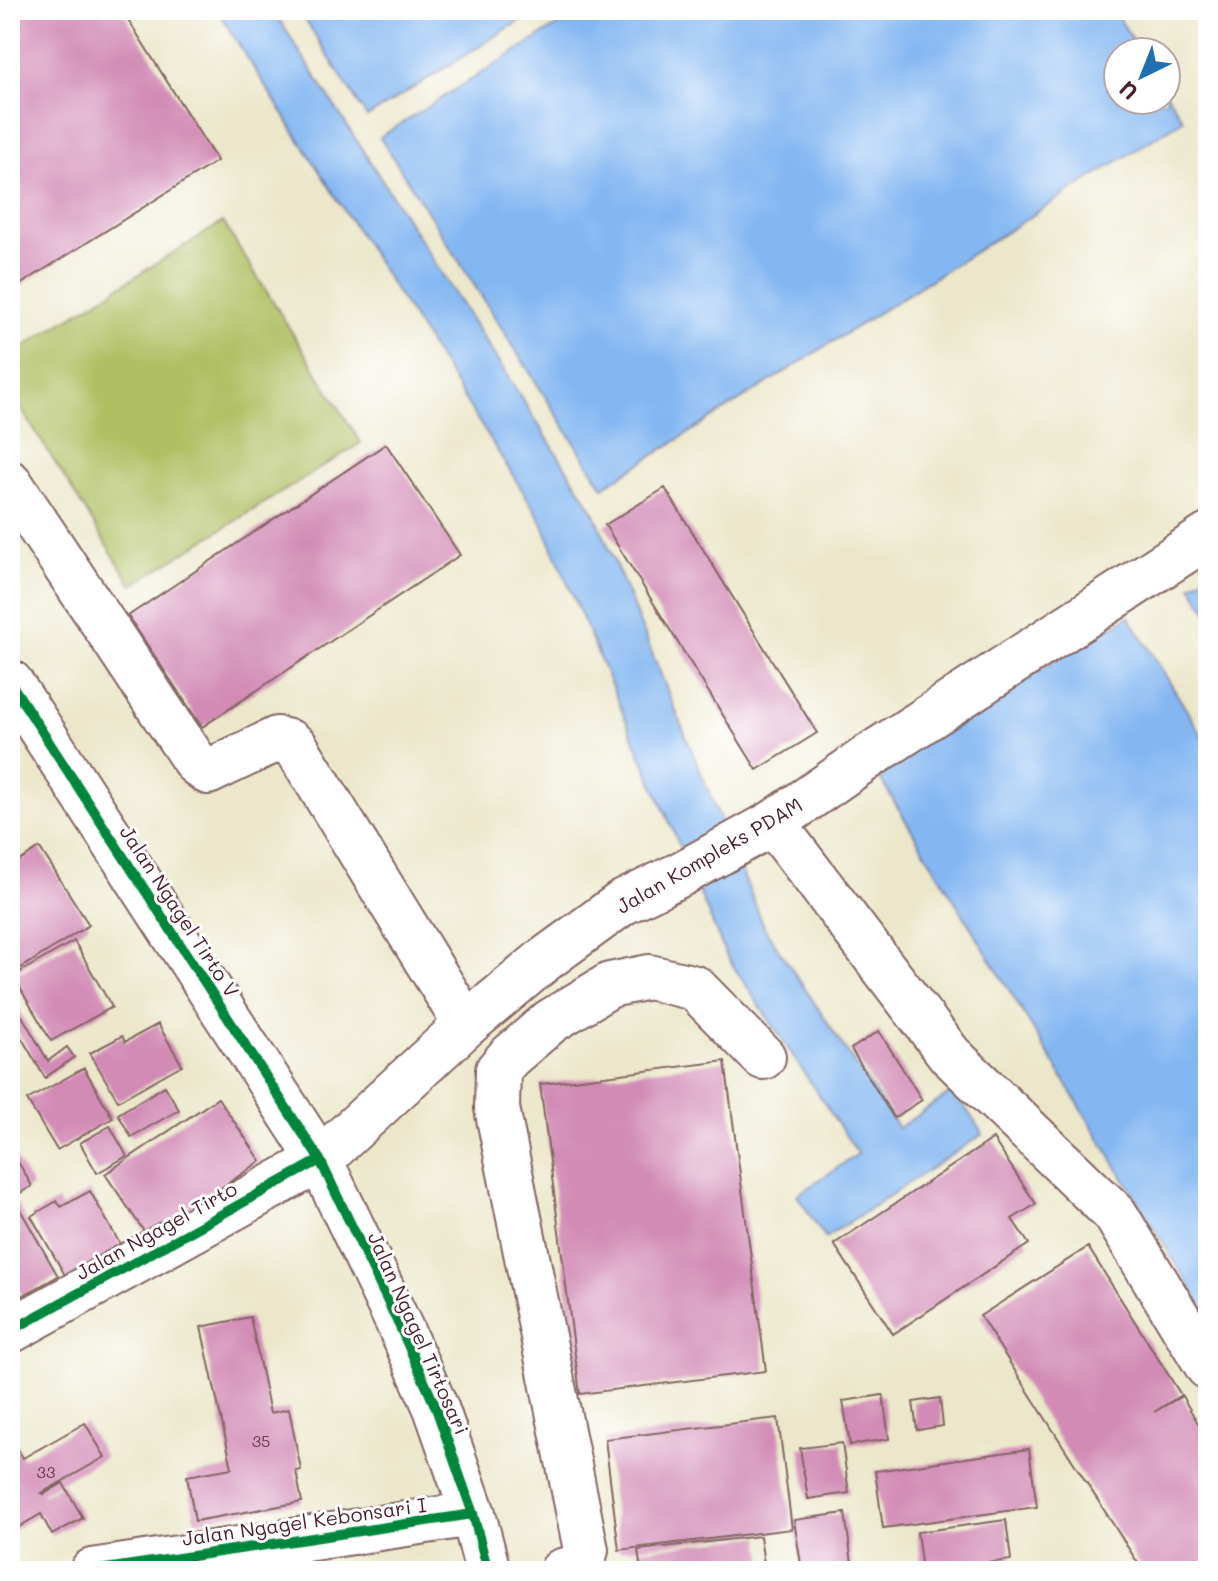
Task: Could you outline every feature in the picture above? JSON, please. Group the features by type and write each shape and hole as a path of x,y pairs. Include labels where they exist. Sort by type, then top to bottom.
{"street":[{"path":"10,483 196,763 208,772 277,739 296,747 466,1025"},
{"name":"Jalan Kompleks PDAM","path":"320,1160 466,1025 544,960 622,903 760,831 874,753 1208,536"},
{"name":"Jalan Ngagel Tirto V","path":"10,682 320,1160"},
{"path":"760,831 950,1055 1115,1214 1208,1367"},
{"path":"562,1571 576,1568 584,1559 586,1550 499,1120 498,1070 551,1021 610,985 649,977 695,988 763,1057"},
{"name":"Jalan Ngagel Tirto","path":"16,1316 320,1160"},
{"name":"Jalan Ngagel Tirtosari","path":"320,1160 436,1408 473,1514 488,1571"},
{"name":"Jalan Ngagel Kebonsari I","path":"92,1571 473,1514"}],"green space":[{"path":"223,222 361,443 132,585 10,391 10,355"}],"water":[{"path":"217,10 273,10 581,491 595,514 765,929 898,1128 954,1091 983,1134 825,1238 797,1195 858,1154 726,955 540,518"},
{"path":"299,10 537,10 367,117"},
{"path":"582,10 1114,10 1130,36 1102,36 1102,116 1181,116 1183,120 603,487 380,137"},
{"path":"1208,575 1208,612 1191,585"},
{"path":"1129,616 1208,745 1208,1316 875,770"}],"building":[{"path":"10,10 122,10 217,161 10,291"},
{"path":"386,444 460,555 202,727 128,616"},
{"path":"665,488 817,733 757,770 605,525"},
{"path":"10,842 17,855 10,859"},
{"path":"40,848 89,925 10,975 10,867"},
{"path":"74,941 112,1007 51,1041 13,976"},
{"path":"18,1009 48,1061 67,1047 74,1057 45,1078 10,1018 10,1013"},
{"path":"158,1024 182,1065 118,1101 90,1053 122,1036 125,1042"},
{"path":"879,1031 922,1100 894,1118 851,1049"},
{"path":"725,1061 766,1371 580,1394 540,1084"},
{"path":"84,1068 113,1118 57,1150 27,1100"},
{"path":"165,1086 179,1110 131,1137 118,1114"},
{"path":"218,1098 261,1161 148,1237 105,1174"},
{"path":"110,1126 127,1156 97,1173 80,1143"},
{"path":"993,1139 1036,1204 1012,1219 1029,1244 893,1334 834,1244"},
{"path":"10,1148 32,1186 10,1199"},
{"path":"90,1191 124,1251 69,1282 31,1216 57,1201 61,1207"},
{"path":"17,1204 58,1276 22,1296 10,1275 10,1208"},
{"path":"1088,1247 1181,1395 1154,1412 1182,1396 1208,1440 1208,1571 1143,1571 980,1316"},
{"path":"250,1317 270,1413 289,1409 301,1470 296,1471 302,1502 195,1521 187,1476 232,1468 201,1327"},
{"path":"883,1395 889,1439 850,1445 843,1401"},
{"path":"940,1398 943,1426 917,1430 913,1402"},
{"path":"778,1418 792,1529 619,1550 605,1439"},
{"path":"85,1423 105,1457 42,1493 63,1483 83,1518 52,1535 41,1514 10,1532 10,1435 23,1458"},
{"path":"842,1443 849,1493 808,1499 800,1448"},
{"path":"1029,1449 1037,1507 883,1528 875,1471"},
{"path":"845,1513 853,1571 802,1571 794,1520"},
{"path":"1006,1520 1011,1560 922,1571 917,1532"},
{"path":"760,1536 765,1571 641,1571 638,1550"}],"cycle path":[{"path":"10,682 320,1160 436,1408 473,1514 488,1571"},
{"path":"10,1331 320,1160"},
{"path":"92,1571 473,1514"}]}
